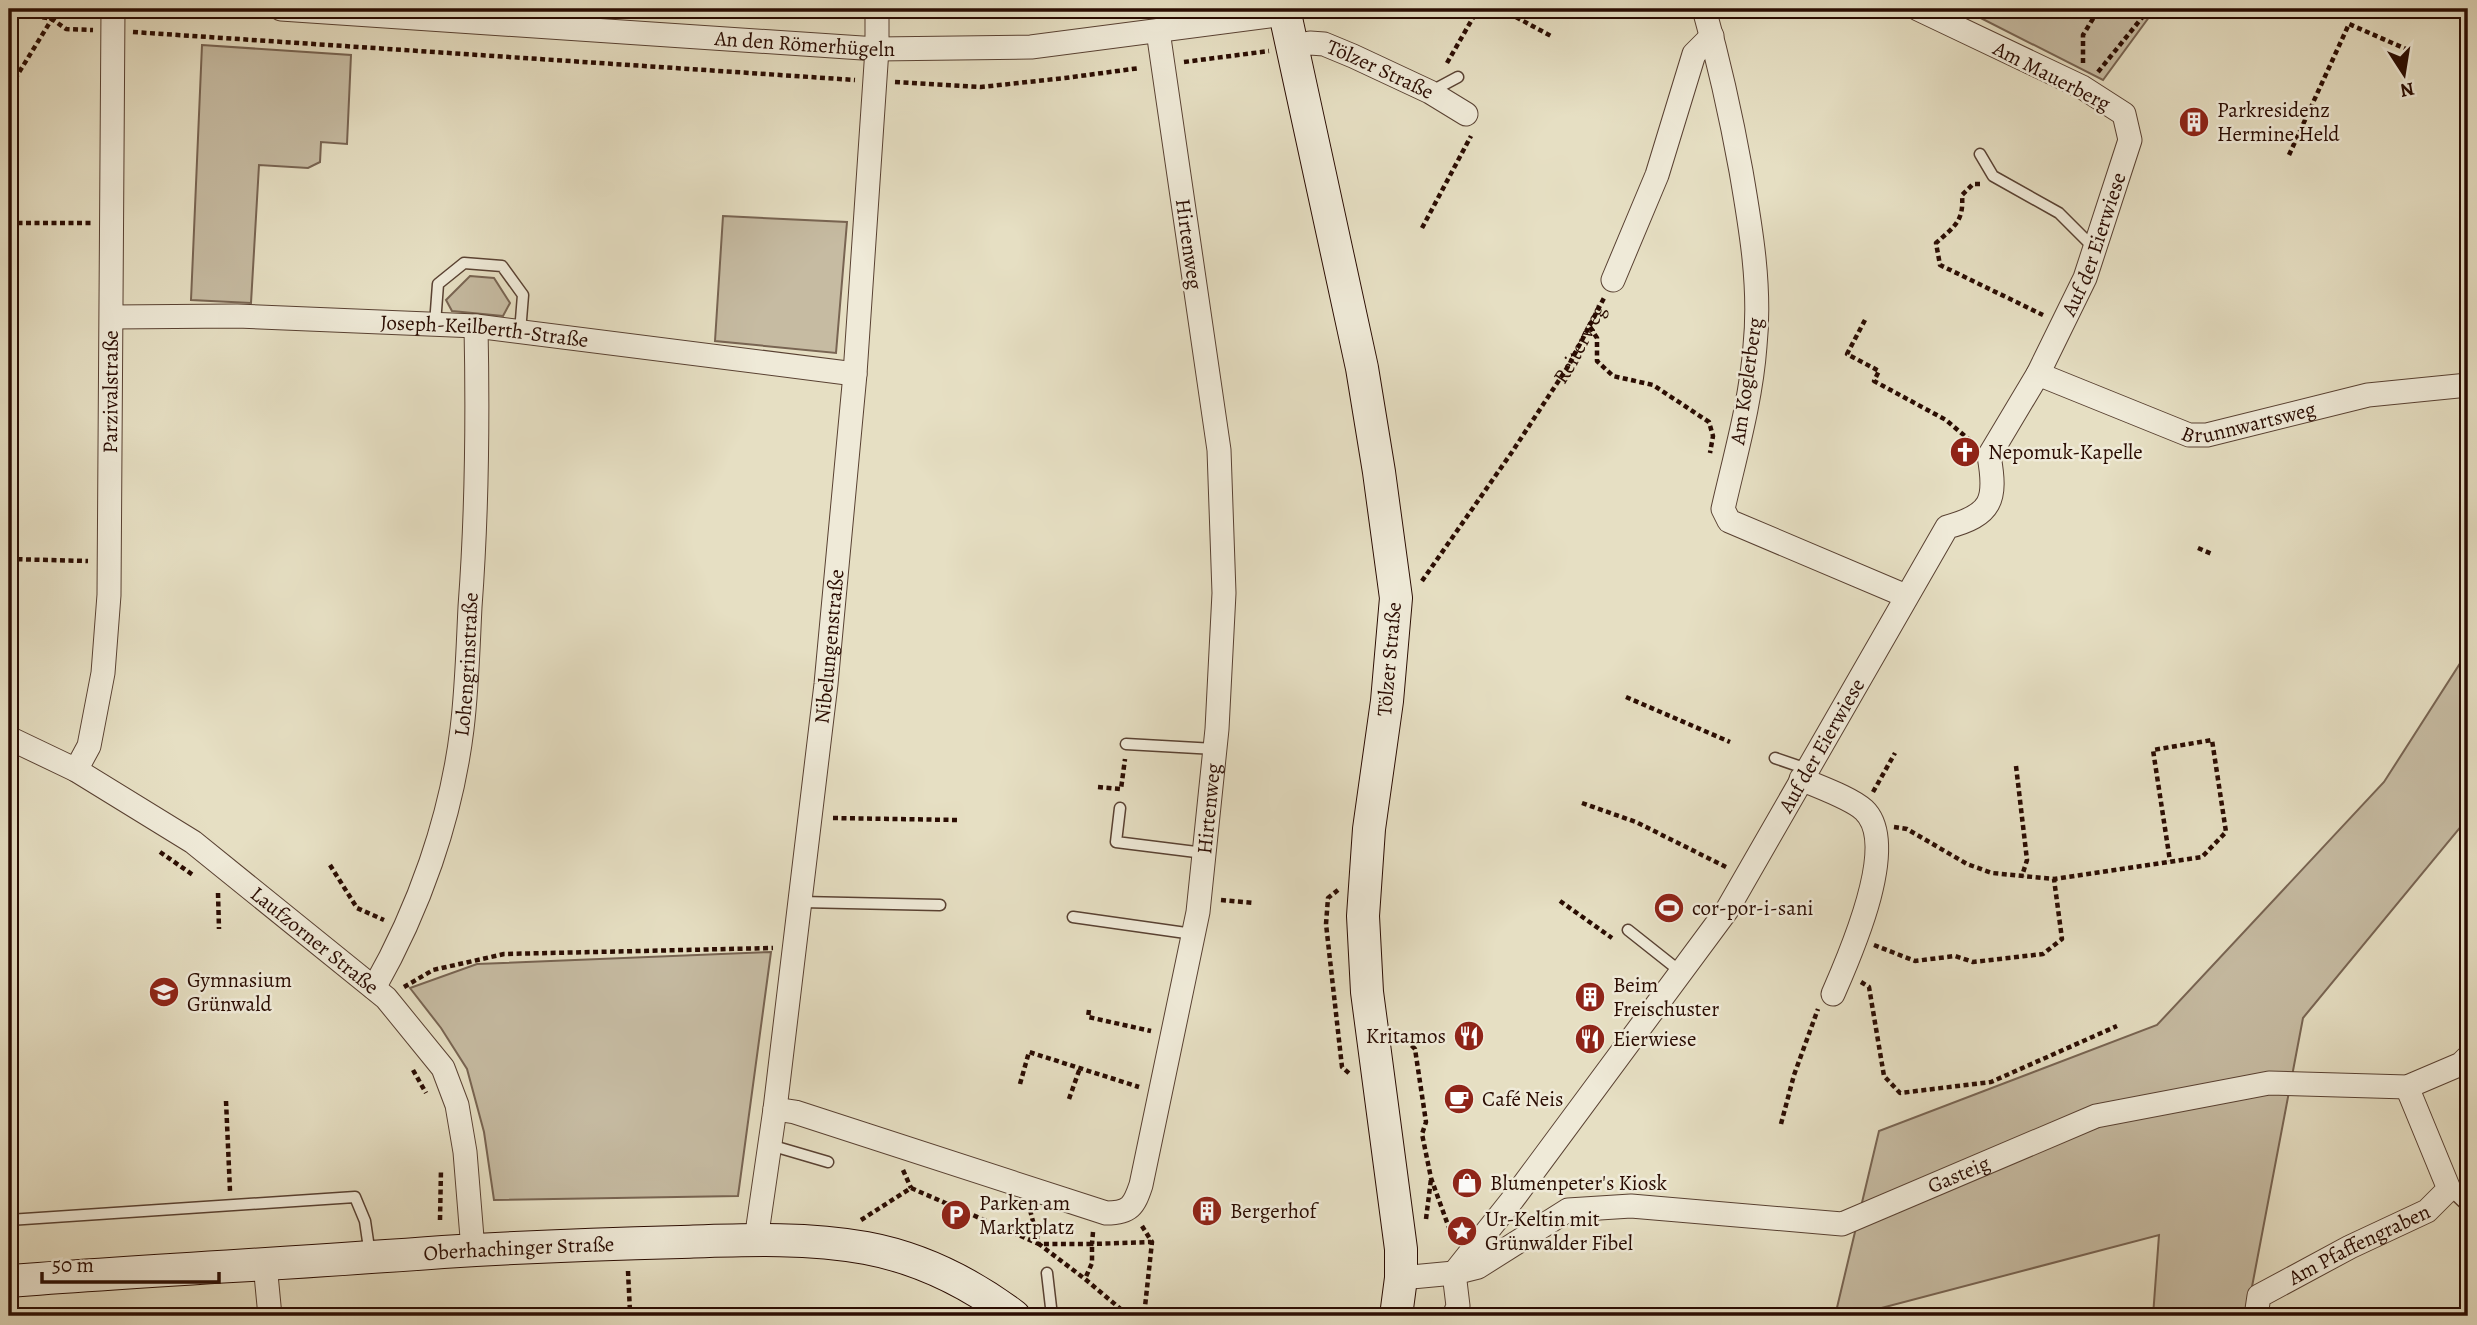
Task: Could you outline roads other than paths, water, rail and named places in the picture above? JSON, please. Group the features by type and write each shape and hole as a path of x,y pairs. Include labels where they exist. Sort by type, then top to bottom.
{"main road":[{"name":"Tölzer Straße","path":"1277,13 1282,48 1362,368 1396,598 1387,701 1369,829 1363,916 1367,992 1401,1250 1401,1278 1396,1316"},
{"name":"Oberhachinger Straße","path":"9,1281 565,1244 820,1241 898,1255 930,1267 961,1282 1014,1316"}],"street":[{"name":"An den Römerhügeln","path":"281,9 479,15 877,49 1031,47 1277,13"},
{"name":"Nibelungenstraße","path":"756,1240 811,818 855,374 877,49 877,9"},
{"name":"Am Koglerberg","path":"1704,9 1735,140 1752,234 1757,299 1755,347 1747,403 1723,509 1729,522 1906,596"},
{"name":"Am Mauerberg","path":"1918,9 2082,87 2124,114 2130,140"},
{"name":"Parzivalstraße","path":"76,770 89,746 103,674 109,561 112,20"},
{"name":"Hirtenweg","path":"775,1109 795,1112 1106,1213 1121,1213 1135,1203 1194,933 1215,749 1224,593 1219,450 1158,31"},
{"name":"Reiterweg","path":"1613,280 1657,175 1694,54 1712,36"},
{"name":"Tölzer Straße","path":"1282,48 1310,43 1324,44 1430,92 1466,114"},
{"name":"Auf der Eierwiese","path":"1454,1273 1513,1199 1727,910 1947,527 1970,521 1989,505 1993,481 1989,456 2038,373 2085,278 2130,140"},
{"name":"Joseph-Keilberth-Straße","path":"112,317 237,316 476,326 855,374"},
{"name":"Lohengrinstraße","path":"380,993 393,955 423,886 442,825 462,729 473,569 478,439 476,326"},
{"name":"Brunnwartsweg","path":"2038,373 2189,435 2207,435 2368,395 2468,384"},
{"name":"Laufzorner Straße","path":"9,738 76,770 193,842 380,993 443,1068 457,1105 465,1152 473,1250"},
{"path":"1804,774 1870,817 1878,862 1857,938 1833,994"},
{"name":"Gasteig","path":"1454,1273 1478,1266 1568,1210 1630,1206 1842,1224 2096,1116 2269,1083 2407,1087 2461,1064 2468,1057"},
{"name":"Am Pfaffengraben","path":"2256,1316 2259,1296 2350,1247 2427,1211 2449,1189 2407,1087"},
{"path":"265,1264 270,1316"},
{"path":"1401,1278 1454,1273 1458,1306 1454,1316"}],"lane":[{"path":"1430,92 1458,77"},
{"path":"1980,154 1993,176 2059,213 2094,248"},
{"path":"435,324 438,284 464,263 502,266 523,295 520,332"},
{"path":"1126,744 1215,749"},
{"path":"1775,758 1804,774"},
{"path":"1120,808 1116,842 1204,853"},
{"path":"801,902 940,905"},
{"path":"1073,916 1194,933"},
{"path":"1628,930 1681,972"},
{"path":"770,1145 828,1162"},
{"path":"2449,1189 2468,1207"},
{"path":"9,1220 355,1197 365,1221 370,1258"},
{"path":"1047,1273 1052,1316"}],"place":[{"name":"Parkresidenz Hermine Held","path":"2194,122"},
{"name":"Nepomuk-Kapelle","path":"1965,452"},
{"name":"cor-por-i-sani","path":"1669,908"},
{"name":"Gymnasium Grünwald","path":"164,992"},
{"name":"Beim Freischuster","path":"1590,997"},
{"name":"Kritamos","path":"1469,1036"},
{"name":"Eierwiese","path":"1590,1039"},
{"name":"Café Neis","path":"1459,1099"},
{"name":"Blumenpeter's Kiosk","path":"1467,1183"},
{"name":"Bergerhof","path":"1207,1211"},
{"name":"Parken am Marktplatz","path":"956,1215"},
{"name":"Ur-Keltin mit Grünwalder Fibel","path":"1462,1231"}]}
